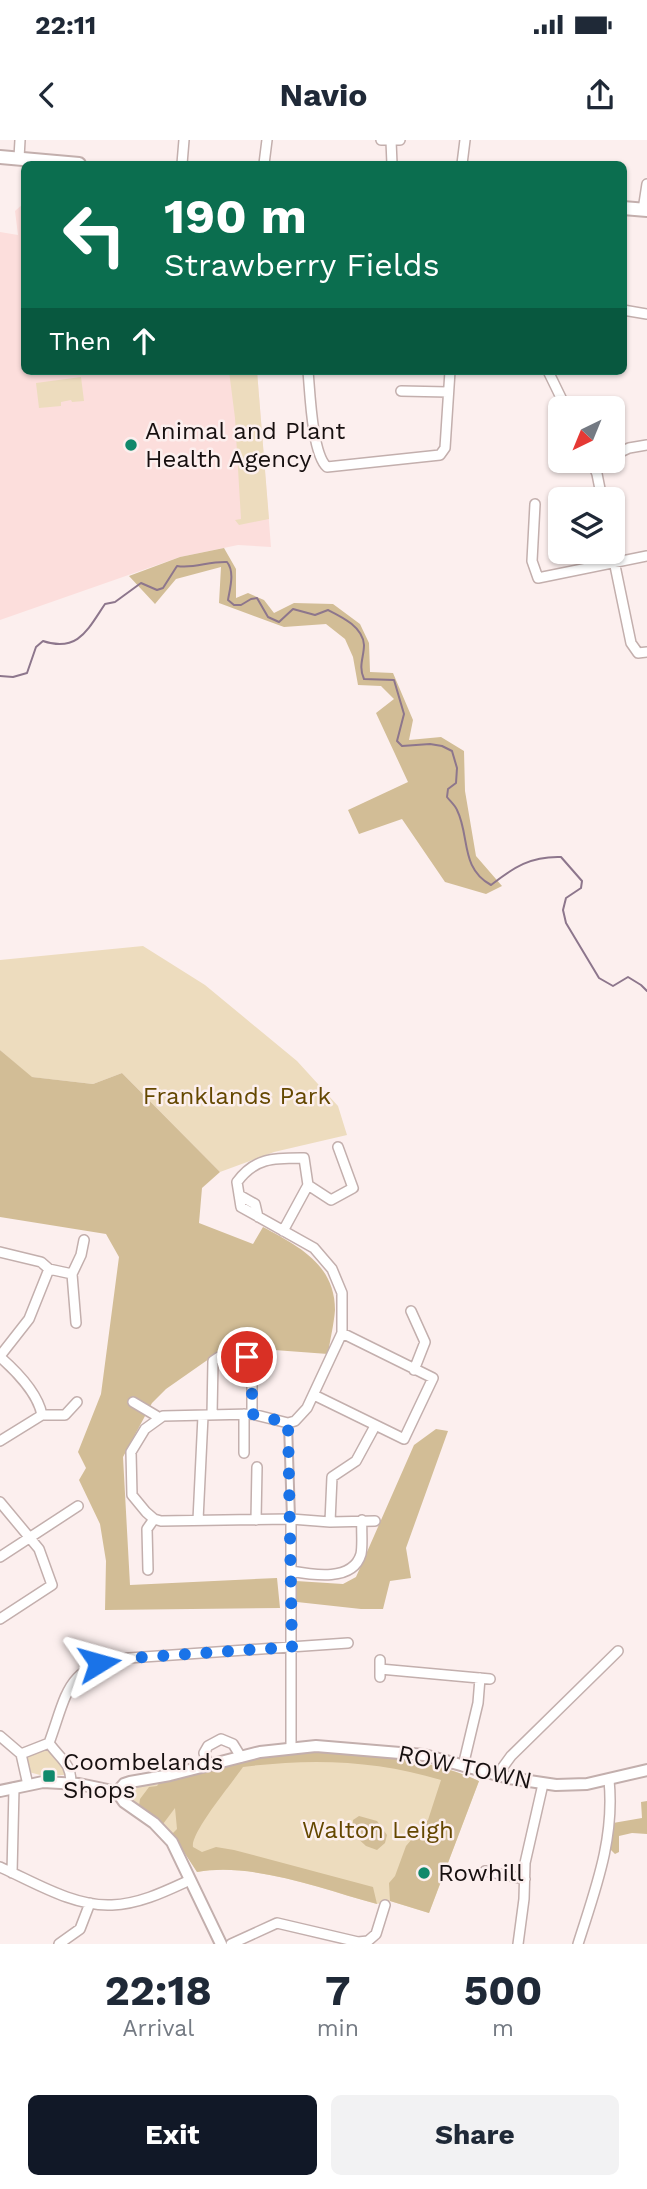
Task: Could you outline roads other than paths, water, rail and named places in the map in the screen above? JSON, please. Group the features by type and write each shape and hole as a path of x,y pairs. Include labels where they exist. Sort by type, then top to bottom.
{"main road":[{"path":"0,157 43,161"},
{"path":"627,208 645,210"}],"street":[{"path":"19,159 20,140"},
{"path":"182,161 184,140"},
{"path":"264,161 267,140"},
{"path":"391,140 392,161"},
{"path":"462,161 465,140"},
{"path":"645,210 647,184"},
{"path":"627,311 647,314"},
{"path":"309,375 318,450 323,465 327,467 440,455 445,448 450,375"},
{"path":"550,375 560,396"},
{"path":"401,390 449,392"},
{"path":"625,450 647,445"},
{"path":"535,504 532,561 538,578 615,564 631,643 636,651 647,652"},
{"path":"625,562 647,556"},
{"path":"308,1185 331,1200 353,1188 338,1147"},
{"path":"283,1231 308,1185 304,1158 270,1158 246,1169 237,1182 241,1207 258,1217 283,1231 314,1248 332,1269 342,1293 342,1333 307,1408 295,1421 288,1423 248,1414 163,1416 145,1429 131,1452 132,1495 154,1518 161,1521 375,1521"},
{"path":"76,1323 72,1274 81,1255 84,1240"},
{"path":"0,1252 41,1262 49,1269 72,1274"},
{"path":"42,1415 31,1392 0,1357 29,1319 49,1269"},
{"path":"411,1311 425,1342 414,1370"},
{"path":"314,1395 404,1439 433,1378 342,1333"},
{"path":"198,1520 213,1364 219,1357 247,1357 252,1362 244,1453"},
{"path":"0,1441 42,1415 65,1415 77,1402"},
{"path":"133,1402 160,1419"},
{"path":"288,1423 291,1519 291,1748"},
{"path":"330,1522 332,1477 356,1461 375,1426"},
{"path":"256,1520 257,1467"},
{"path":"0,1502 40,1549 52,1585 0,1619"},
{"path":"0,1557 78,1506"},
{"path":"148,1570 147,1529 154,1518"},
{"path":"291,1571 334,1574 348,1571 356,1564 361,1553 362,1520"},
{"path":"22,1754 49,1743 68,1690 75,1679 99,1663 129,1658 348,1643"},
{"path":"500,1776 503,1766 511,1756 618,1651"},
{"path":"380,1669 485,1679 463,1766"},
{"path":"0,1736 22,1754 28,1784"},
{"path":"208,1765 204,1753 208,1746 221,1739 233,1744 241,1757"},
{"path":"49,1743 69,1765 75,1784"},
{"name":"ROW TOWN","path":"117,1792 124,1784 241,1757 291,1748 338,1746 424,1755 500,1776 543,1784 587,1784 647,1770"},
{"path":"578,1944 604,1861 610,1812 609,1780"},
{"path":"0,1791 43,1782 75,1784 117,1792 124,1802 163,1830 221,1944"},
{"path":"518,1944 530,1837 543,1784"},
{"path":"12,1872 13,1788"},
{"path":"0,1867 51,1890 90,1903 112,1905 163,1893 190,1881"},
{"path":"485,1871 525,1879"},
{"path":"59,1944 80,1928 90,1903"},
{"path":"231,1944 277,1923 358,1942 368,1941 376,1934 385,1905"}],"waterway":[{"path":"0,676 13,677 27,673 36,647 43,641 55,644 74,641 87,630 105,604 115,602 141,583 157,590 163,588 177,566 227,562 231,575 228,600 234,605 241,605 257,598 268,617 279,622 293,609 315,615 328,610 351,623 360,633 364,645 361,666 364,679 394,680 404,714 397,741 402,746 430,744 452,751 457,768 456,783 448,789 447,797 461,820 474,870 491,885 523,864 541,858 561,857 582,881 581,888 566,898 563,910 566,923 599,978 613,986 628,977 647,991"}],"place":[{"name":"Animal and Plant Health Agency","path":"131,445"},
{"name":"Coombelands Shops","path":"49,1776"},
{"name":"Rowhill","path":"424,1873"}],"park label":[{"name":"Franklands Park","path":"237,1096"},
{"name":"Walton Leigh","path":"378,1830"}]}
